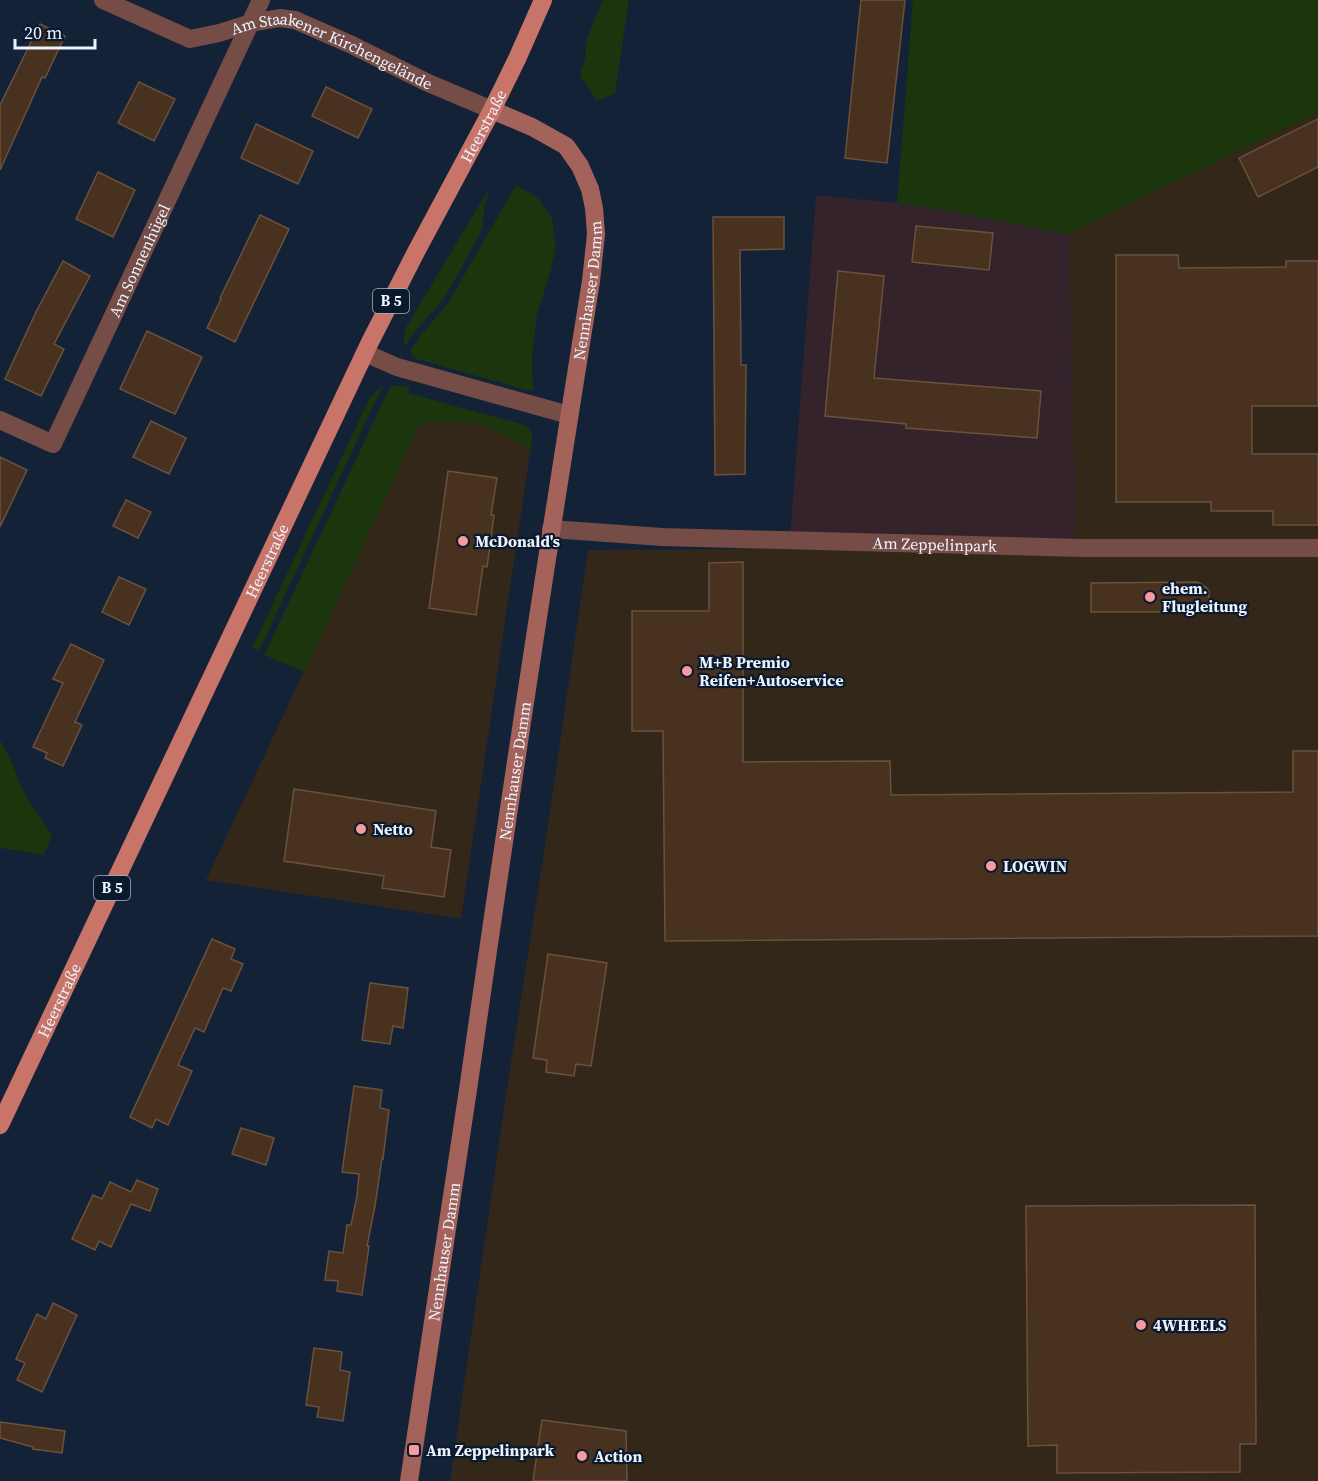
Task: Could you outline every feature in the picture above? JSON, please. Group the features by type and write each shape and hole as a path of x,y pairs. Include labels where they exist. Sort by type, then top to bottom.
{"main road":[{"name":"Heerstraße","path":"0,1125 365,353 492,110 543,0"},
{"name":"Nennhauser Damm","path":"409,1481 551,530 591,281 596,234 590,189 580,166 566,146 532,127 492,110"}],"street":[{"name":"Am Staakener Kirchengelände","path":"103,0 190,39 219,33 251,22 280,18 295,20 426,82 492,110"},
{"path":"251,22 261,0"},
{"name":"Am Sonnenhügel","path":"0,420 53,444 251,22"},
{"path":"365,353 397,367 569,415"},
{"name":"Am Zeppelinpark","path":"551,530 662,537 1082,548 1318,548"}],"shaded area":[{"path":"1318,112 1318,1481 450,1481 588,550 1075,547 1069,235"},
{"path":"816,195 949,211 1069,235 1075,547 789,549"},
{"path":"428,421 483,424 527,447 530,453 461,919 206,880 420,424"}],"green space":[{"path":"603,0 629,0 615,93 597,101 580,76 585,59 587,38"},
{"path":"913,0 1318,0 1318,112 1069,235 897,203"},
{"path":"516,185 538,198 552,218 556,246 537,314 532,355 533,389 530,391 413,358 411,350 448,303"},
{"path":"491,187 485,203 482,228 478,238 445,297 404,346 405,329"},
{"path":"383,385 259,651 252,648 370,397"},
{"path":"395,385 410,387 408,393 525,425 532,434 530,453 527,447 483,424 428,421 420,424 304,672 264,655 390,387"},
{"path":"0,740 21,786 52,835 44,855 0,848"}],"building":[{"path":"861,0 905,0 887,163 845,158"},
{"path":"40,24 65,36 45,78 42,77 0,170 0,105"},
{"path":"139,82 175,99 154,141 118,123"},
{"path":"326,87 372,109 358,138 312,116"},
{"path":"1318,119 1318,167 1258,197 1239,158"},
{"path":"256,124 313,151 298,184 241,158"},
{"path":"98,172 135,190 113,237 76,219"},
{"path":"260,215 289,229 235,342 207,328"},
{"path":"713,217 784,217 784,249 740,250 741,365 746,365 745,474 715,475"},
{"path":"916,226 993,233 989,270 912,262"},
{"path":"1116,255 1178,255 1179,268 1286,267 1286,261 1318,261 1318,406 1252,406 1252,454 1318,454 1318,525 1273,525 1273,511 1211,511 1211,502 1116,502"},
{"path":"63,261 90,276 54,344 64,349 41,396 5,379"},
{"path":"838,271 884,276 874,378 1041,391 1037,438 906,428 906,424 825,416"},
{"path":"147,331 202,357 175,414 120,389"},
{"path":"151,421 186,438 169,474 133,457"},
{"path":"0,457 27,470 0,527"},
{"name":"McDonald's","path":"448,471 497,478 491,515 494,515 487,567 483,566 476,615 429,608"},
{"path":"126,500 151,512 138,538 113,526"},
{"name":"LOGWIN","path":"743,562 743,762 890,761 891,795 1293,792 1293,751 1318,751 1318,936 665,941 663,731 632,731 632,611 709,611 709,563"},
{"path":"119,577 146,589 129,625 102,612"},
{"name":"ehem. Flugleitung","path":"1197,582 1209,591 1209,598 1207,606 1192,612 1091,612 1091,583"},
{"path":"71,644 104,660 75,722 82,725 63,766 45,758 47,753 33,747 63,683 53,679"},
{"name":"Netto","path":"294,789 436,811 431,847 451,850 444,897 382,888 384,876 284,861"},
{"path":"212,939 235,949 231,959 243,964 231,991 223,988 204,1032 195,1028 178,1065 192,1071 168,1125 156,1119 152,1128 130,1117"},
{"path":"548,954 607,963 591,1066 576,1064 574,1076 546,1072 547,1060 533,1058"},
{"path":"370,983 408,988 403,1028 393,1026 390,1044 362,1040"},
{"path":"354,1086 382,1090 380,1108 389,1110 383,1159 367,1246 369,1246 362,1295 337,1291 338,1281 325,1280 329,1251 343,1253 347,1225 351,1225 357,1196 359,1174 342,1172"},
{"path":"241,1128 274,1138 266,1165 232,1154"},
{"path":"137,1180 158,1189 150,1211 131,1204 111,1247 99,1241 95,1250 72,1239 93,1195 102,1199 110,1182 131,1192"},
{"name":"4WHEELS","path":"1255,1205 1256,1444 1240,1444 1240,1472 1057,1473 1057,1445 1028,1446 1026,1206"},
{"path":"53,1303 77,1315 42,1392 17,1380 25,1363 16,1359 37,1314 46,1319"},
{"path":"314,1348 342,1352 340,1370 350,1372 343,1421 317,1417 319,1407 306,1405"},
{"name":"Action","path":"542,1420 626,1431 627,1481 533,1481"},
{"path":"0,1422 65,1431 62,1453 33,1449 33,1447 0,1438"}],"place":[{"name":"McDonald's","path":"463,541"},
{"name":"ehem. Flugleitung","path":"1150,597"},
{"name":"M+B Premio Reifen+Autoservice","path":"687,671"},
{"name":"Netto","path":"361,829"},
{"name":"LOGWIN","path":"991,866"},
{"name":"4WHEELS","path":"1141,1325"},
{"name":"Am Zeppelinpark","path":"414,1450"},
{"name":"Action","path":"582,1456"}]}
